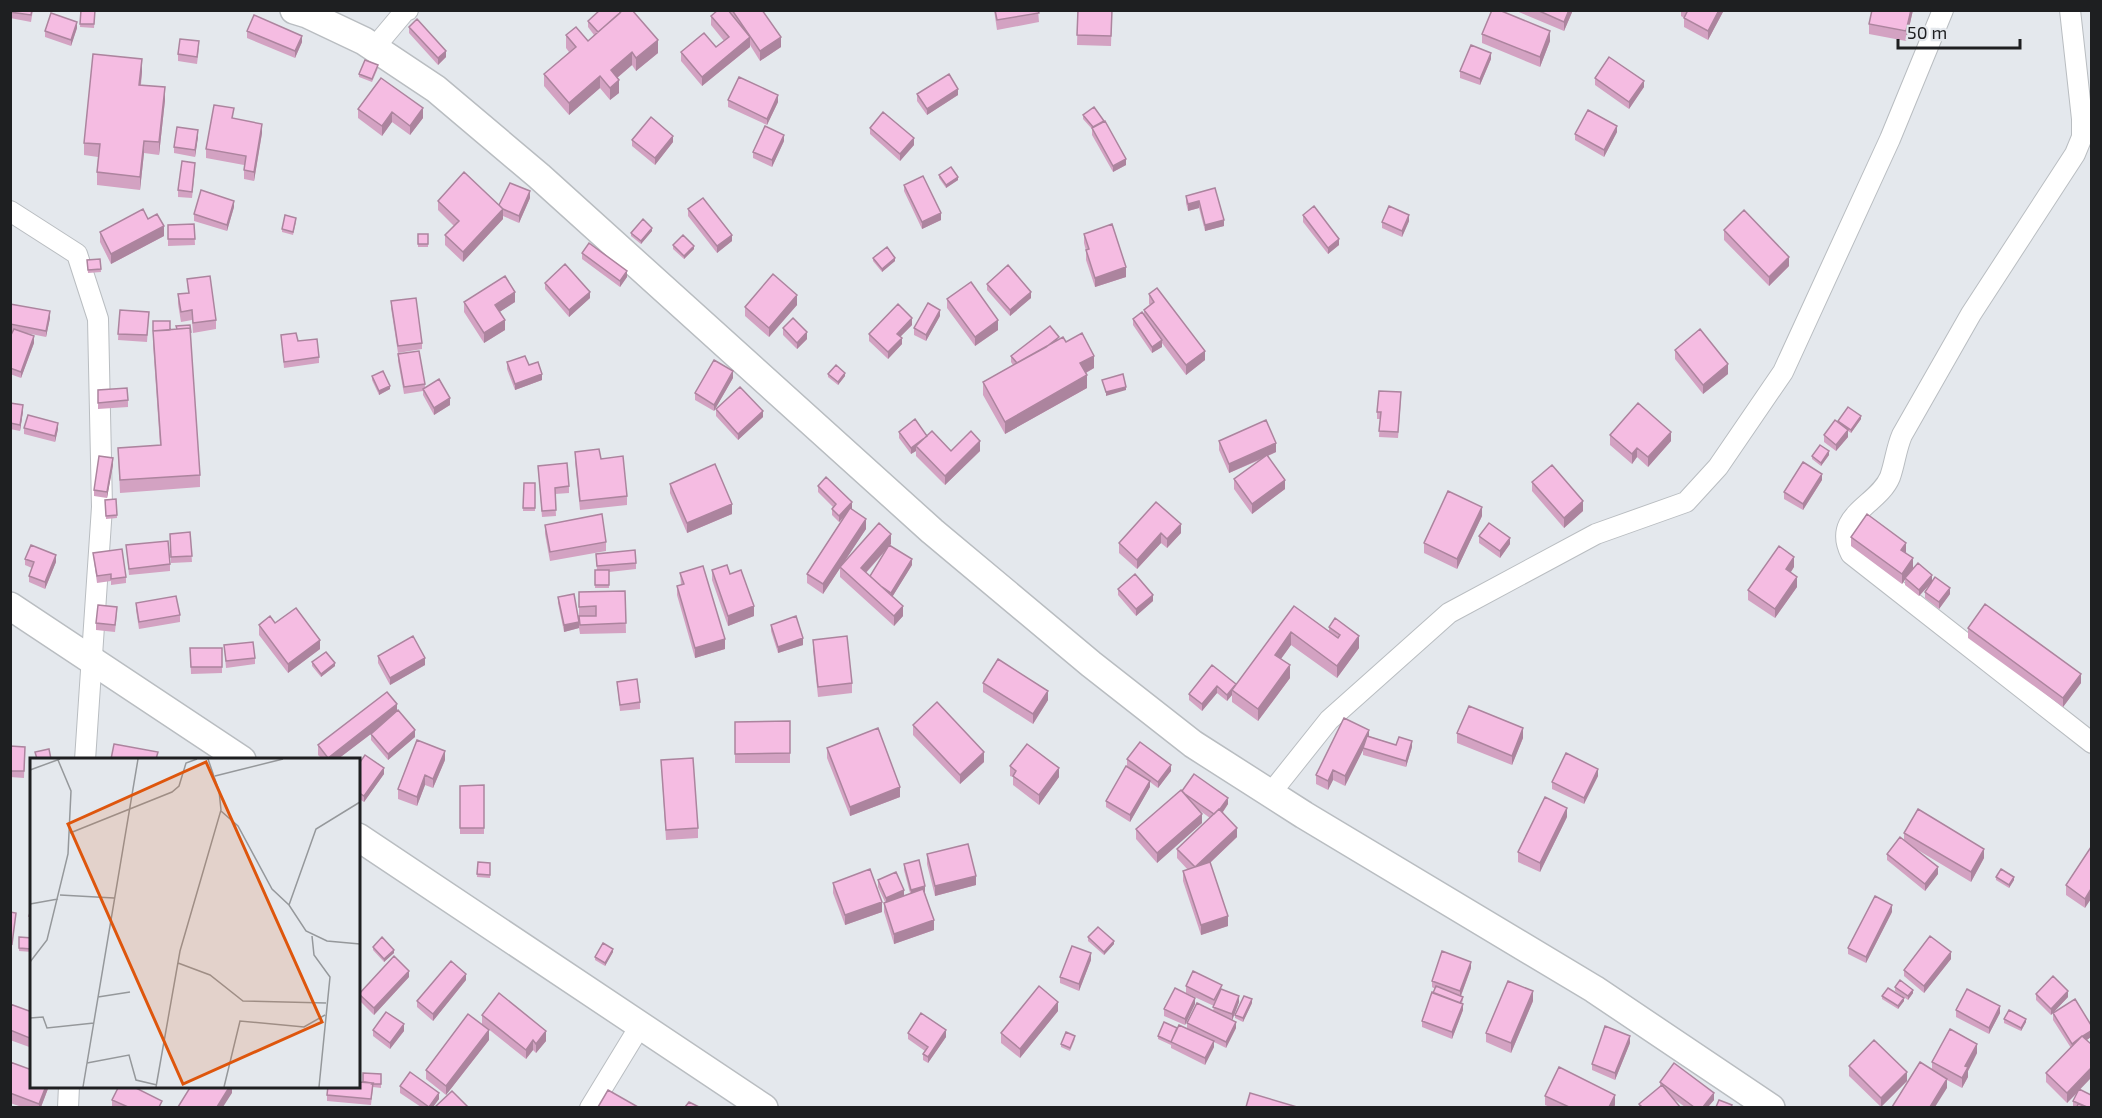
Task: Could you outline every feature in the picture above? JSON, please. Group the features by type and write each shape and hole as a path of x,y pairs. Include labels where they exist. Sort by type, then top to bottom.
{"street":[{"path":"294,10 308,14 364,41 436,89 538,176 932,531 1065,642 1193,744 1270,794 1594,989 1771,1107"},
{"path":"374,48 408,10"},
{"path":"1270,794 1329,720 1449,613 1596,534 1686,502 1718,466 1783,372 1890,139 1943,10"},
{"path":"2070,10 2082,119 2082,137 2075,154 1971,314 1902,435 1896,448 1890,477 1879,494 1858,512 1846,530 1846,544 1851,554 2091,743"},
{"path":"10,211 77,254 98,319 102,507 86,758"},
{"path":"10,606 240,758"},
{"path":"360,838 764,1107"},
{"path":"590,1107 640,1026"},
{"path":"68,1107 69,1088"}],"building":[{"path":"10,10 32,10 31,15 10,12"},
{"path":"81,10 95,10 94,24 80,24"},
{"path":"600,10 619,10 620,13 598,32 588,21"},
{"path":"623,10 632,10 658,40 636,58 632,52 611,70 619,80 610,88 600,76 569,103 544,74 576,47 566,35 576,27 588,41"},
{"path":"718,10 728,10 750,37 702,77 681,52 704,33 716,47 729,37 711,16"},
{"path":"732,10 762,10 781,37 760,51"},
{"path":"995,10 1038,10 1039,13 997,20"},
{"path":"1078,10 1112,10 1111,36 1077,35"},
{"path":"1492,10 1499,10 1550,31 1540,57 1482,34"},
{"path":"1537,10 1569,10 1564,22"},
{"path":"1688,10 1719,10 1708,31 1684,18"},
{"path":"1872,10 1911,10 1906,31 1869,24"},
{"path":"51,13 77,22 71,40 45,31"},
{"path":"254,15 302,36 295,51 247,31"},
{"path":"417,19 446,51 438,58 409,27"},
{"path":"180,39 199,41 197,57 178,54"},
{"path":"1471,45 1491,53 1480,79 1460,71"},
{"path":"93,54 142,59 139,85 165,87 159,142 144,141 140,177 97,172 100,144 84,143"},
{"path":"1609,57 1644,81 1629,102 1595,78"},
{"path":"365,60 378,65 372,79 359,74"},
{"path":"949,74 958,89 927,109 917,94"},
{"path":"739,77 778,95 767,119 728,100"},
{"path":"381,78 423,108 410,126 392,112 382,126 358,109"},
{"path":"214,105 234,108 232,118 262,124 254,172 244,170 246,156 206,149"},
{"path":"1094,107 1104,121 1093,127 1083,115"},
{"path":"1588,110 1617,126 1604,150 1575,134"},
{"path":"883,112 914,138 900,154 870,128"},
{"path":"651,117 673,136 655,158 632,140"},
{"path":"1105,121 1126,159 1113,166 1092,128"},
{"path":"765,126 784,135 772,160 753,152"},
{"path":"177,127 198,130 195,150 174,147"},
{"path":"182,161 195,163 192,192 178,190"},
{"path":"951,167 958,177 946,185 939,175"},
{"path":"464,172 503,209 463,252 445,235 459,221 438,201"},
{"path":"923,176 941,213 922,222 904,185"},
{"path":"510,183 530,191 519,216 499,205"},
{"path":"1215,188 1224,220 1205,225 1199,201 1188,204 1186,196"},
{"path":"201,190 234,201 227,225 194,214"},
{"path":"703,198 732,235 717,246 688,209"},
{"path":"1314,206 1339,239 1328,248 1303,215"},
{"path":"1389,206 1409,215 1402,231 1382,222"},
{"path":"143,209 148,219 157,214 164,226 111,254 100,232"},
{"path":"1744,210 1789,257 1769,277 1724,230"},
{"path":"285,215 296,218 293,232 282,229"},
{"path":"643,219 652,228 641,241 631,233"},
{"path":"194,224 195,239 168,239 168,225"},
{"path":"1112,224 1126,267 1095,278 1086,250 1089,249 1084,234"},
{"path":"418,234 428,234 428,244 418,244"},
{"path":"683,235 694,246 684,256 673,245"},
{"path":"589,243 627,271 620,281 582,253"},
{"path":"887,247 895,258 882,269 873,258"},
{"path":"100,259 101,269 88,270 87,260"},
{"path":"565,264 590,292 569,310 545,283"},
{"path":"1008,265 1031,292 1010,310 987,284"},
{"path":"773,274 797,295 769,328 745,307"},
{"path":"210,276 216,320 193,323 192,310 181,312 178,294 189,293 187,279"},
{"path":"505,276 515,292 495,305 505,320 484,333 464,302"},
{"path":"971,282 998,320 975,337 947,299"},
{"path":"1157,288 1205,351 1186,365 1144,310 1154,302 1149,294"},
{"path":"416,298 422,343 398,346 391,301"},
{"path":"928,303 940,310 926,335 914,328"},
{"path":"10,304 50,311 46,331 10,324"},
{"path":"898,304 912,318 897,334 902,338 888,352 869,334"},
{"path":"120,310 149,312 147,335 118,334"},
{"path":"1142,312 1162,340 1152,347 1133,319"},
{"path":"793,318 807,332 797,343 783,328"},
{"path":"153,321 170,321 170,330 153,331"},
{"path":"190,325 191,333 190,328 177,329 176,326"},
{"path":"1050,326 1059,337 1017,363 1011,356"},
{"path":"190,328 200,475 120,480 118,448 161,445 153,331"},
{"path":"14,329 34,336 21,372 10,368 10,337"},
{"path":"1700,329 1728,364 1703,385 1675,350"},
{"path":"296,333 298,341 317,339 319,357 284,362 281,335"},
{"path":"1082,333 1094,356 1080,363 1087,375 1005,422 983,382 1063,337 1066,342"},
{"path":"419,351 425,384 404,387 398,354"},
{"path":"525,356 529,365 538,362 542,374 515,384 507,362"},
{"path":"714,360 733,371 714,405 695,393"},
{"path":"836,365 845,373 838,382 828,374"},
{"path":"383,371 390,386 379,391 372,376"},
{"path":"1123,374 1126,387 1106,392 1102,380"},
{"path":"439,379 450,398 434,408 423,389"},
{"path":"740,387 763,411 738,434 716,409"},
{"path":"127,388 128,400 98,403 98,390"},
{"path":"1379,391 1401,392 1398,432 1379,431 1381,412 1377,412"},
{"path":"10,403 23,405 20,425 10,423"},
{"path":"1638,403 1671,432 1648,457 1637,448 1632,454 1610,435"},
{"path":"1848,407 1861,416 1851,430 1838,421"},
{"path":"28,415 58,423 55,436 24,428"},
{"path":"915,419 927,436 911,448 899,432"},
{"path":"1266,420 1276,443 1229,464 1219,441"},
{"path":"1835,420 1848,430 1836,445 1824,435"},
{"path":"932,431 951,451 971,431 980,441 945,476 916,446"},
{"path":"1820,445 1829,451 1821,463 1812,456"},
{"path":"599,449 601,459 623,456 627,496 580,501 575,452"},
{"path":"1267,455 1285,480 1252,504 1234,479"},
{"path":"99,456 113,458 107,492 94,490"},
{"path":"1803,462 1822,474 1803,504 1784,492"},
{"path":"567,463 569,486 555,488 556,510 542,511 538,466"},
{"path":"715,464 732,504 687,523 670,484"},
{"path":"1552,465 1583,501 1564,518 1532,482"},
{"path":"826,477 852,502 839,516 832,509 836,504 818,486"},
{"path":"524,483 535,483 535,508 523,508"},
{"path":"1448,491 1482,507 1457,559 1424,543"},
{"path":"116,499 117,515 106,516 105,500"},
{"path":"1156,502 1181,524 1167,539 1161,533 1137,560 1119,543"},
{"path":"850,508 866,519 823,584 807,574"},
{"path":"602,514 606,542 550,552 545,525"},
{"path":"1867,514 1906,543 1901,550 1913,558 1902,574 1851,537"},
{"path":"879,523 891,534 861,568 903,606 894,616 840,567"},
{"path":"1489,523 1510,538 1500,551 1479,536"},
{"path":"190,532 192,556 171,557 170,534"},
{"path":"168,541 170,564 129,569 126,545"},
{"path":"31,545 56,555 45,582 29,576 34,562 25,559"},
{"path":"889,545 912,559 891,593 870,576"},
{"path":"1779,546 1794,557 1786,569 1797,577 1775,609 1748,590"},
{"path":"122,549 126,577 111,579 111,574 97,576 93,553"},
{"path":"635,550 636,563 597,566 596,554"},
{"path":"1918,563 1932,575 1919,590 1905,578"},
{"path":"727,565 730,574 741,570 754,606 728,616 712,570"},
{"path":"703,566 725,639 695,648 677,586 684,584 680,573"},
{"path":"595,570 609,570 609,585 595,585"},
{"path":"1135,574 1153,595 1136,609 1118,589"},
{"path":"1935,577 1950,588 1939,602 1925,592"},
{"path":"625,591 626,623 580,625 579,616 596,616 596,606 579,607 579,592"},
{"path":"574,594 579,622 564,625 558,597"},
{"path":"176,596 180,615 139,622 136,603"},
{"path":"1985,604 2081,674 2063,698 1968,628"},
{"path":"98,605 117,607 115,625 96,623"},
{"path":"1294,606 1338,638 1340,635 1329,627 1335,618 1359,636 1337,666 1291,632 1275,655 1290,665 1258,709 1232,690"},
{"path":"296,608 320,640 288,664 259,625 270,616 275,623"},
{"path":"796,616 803,638 778,647 771,625"},
{"path":"413,636 425,658 390,678 378,656"},
{"path":"847,636 852,683 818,687 813,640"},
{"path":"253,642 255,658 226,661 224,645"},
{"path":"190,648 222,648 222,667 191,667"},
{"path":"326,652 335,663 321,674 312,662"},
{"path":"998,659 1048,691 1033,714 983,683"},
{"path":"1212,665 1236,684 1227,695 1217,686 1202,704 1189,694"},
{"path":"637,679 640,702 620,705 617,682"},
{"path":"387,692 397,704 328,758 318,745"},
{"path":"937,702 984,752 960,775 913,725"},
{"path":"1469,706 1523,728 1512,756 1457,733"},
{"path":"398,710 415,730 388,754 371,734"},
{"path":"1344,718 1369,730 1345,776 1333,770 1328,781 1316,775"},
{"path":"790,721 790,753 735,754 735,722"},
{"path":"878,728 900,787 850,807 827,748"},
{"path":"1367,736 1396,745 1399,737 1412,741 1406,761 1363,748"},
{"path":"417,740 445,751 433,779 425,775 417,797 398,789"},
{"path":"1140,742 1171,765 1158,782 1127,759"},
{"path":"114,744 158,752 156,758 111,758"},
{"path":"1027,744 1059,768 1039,795 1013,776 1016,771 1010,766"},
{"path":"10,746 25,747 24,771 10,771"},
{"path":"49,749 51,758 37,758 35,752"},
{"path":"1566,753 1598,769 1584,798 1552,782"},
{"path":"365,755 384,768 364,796 360,793 360,762"},
{"path":"693,758 698,828 666,830 661,760"},
{"path":"1126,766 1150,781 1130,815 1106,801"},
{"path":"1194,774 1228,798 1214,814 1182,791"},
{"path":"484,785 484,828 460,828 460,786"},
{"path":"1181,790 1202,814 1157,853 1136,829"},
{"path":"1545,797 1567,808 1540,863 1518,852"},
{"path":"1219,809 1237,828 1195,867 1177,849"},
{"path":"1918,809 1984,849 1971,872 1904,833"},
{"path":"1900,837 1938,867 1925,884 1887,854"},
{"path":"968,844 976,876 935,886 927,854"},
{"path":"2091,847 2091,889 2085,899 2066,885"},
{"path":"919,860 925,886 911,890 904,864"},
{"path":"478,862 490,863 490,875 477,874"},
{"path":"1210,862 1228,916 1201,925 1183,871"},
{"path":"870,869 882,902 845,915 833,883"},
{"path":"2001,869 2014,877 2009,885 1996,877"},
{"path":"896,872 904,890 886,898 878,880"},
{"path":"923,889 934,920 894,934 884,903"},
{"path":"1875,896 1892,905 1866,957 1848,948"},
{"path":"10,912 16,913 12,944 10,943"},
{"path":"1098,927 1114,941 1104,952 1088,937"},
{"path":"1930,936 1951,952 1924,986 1904,970"},
{"path":"19,937 30,938 30,949 19,948"},
{"path":"382,937 394,950 384,959 373,947"},
{"path":"603,943 613,949 605,963 595,957"},
{"path":"1072,946 1091,953 1079,984 1060,977"},
{"path":"1442,951 1471,962 1460,991 1432,981"},
{"path":"394,956 409,971 374,1008 360,993"},
{"path":"451,961 466,974 433,1014 417,1001"},
{"path":"1193,971 1222,985 1214,1000 1186,986"},
{"path":"2053,976 2068,991 2051,1009 2036,994"},
{"path":"1900,980 1913,990 1908,996 1895,987"},
{"path":"1508,981 1533,991 1511,1043 1486,1033"},
{"path":"1039,986 1058,1002 1020,1049 1001,1033"},
{"path":"1436,986 1463,997 1460,1003 1433,993"},
{"path":"1175,988 1195,998 1185,1019 1164,1009"},
{"path":"1888,988 1904,998 1898,1006 1882,996"},
{"path":"1221,989 1239,996 1232,1014 1213,1007"},
{"path":"1967,989 2000,1006 1989,1028 1956,1010"},
{"path":"1432,992 1463,1004 1452,1032 1422,1021"},
{"path":"499,993 546,1031 536,1044 533,1040 526,1050 482,1015"},
{"path":"1244,996 1252,999 1243,1018 1235,1015"},
{"path":"2075,999 2091,1025 2091,1031 2072,1044 2053,1013"},
{"path":"1197,1003 1236,1022 1226,1042 1187,1023"},
{"path":"10,1004 30,1011 30,1038 10,1030"},
{"path":"2009,1010 2026,1019 2021,1028 2004,1019"},
{"path":"386,1012 404,1024 390,1043 373,1030"},
{"path":"921,1013 946,1030 928,1057 923,1054 928,1047 908,1033"},
{"path":"468,1014 489,1030 446,1086 426,1070"},
{"path":"1164,1022 1177,1028 1171,1042 1158,1036"},
{"path":"1179,1025 1214,1041 1205,1058 1171,1042"},
{"path":"1605,1026 1630,1036 1615,1073 1592,1064"},
{"path":"1950,1029 1977,1044 1965,1066 1968,1067 1962,1078 1932,1062"},
{"path":"1066,1032 1075,1036 1070,1048 1061,1044"},
{"path":"2082,1036 2091,1044 2091,1068 2067,1093 2046,1073"},
{"path":"1874,1040 1907,1072 1881,1098 1849,1066"},
{"path":"10,1062 30,1069 30,1088 45,1088 39,1104 10,1093"},
{"path":"1920,1062 1947,1079 1930,1107 1892,1107"},
{"path":"1674,1063 1714,1093 1703,1107 1694,1107 1660,1082"},
{"path":"1559,1067 1615,1095 1609,1107 1569,1107 1545,1096"},
{"path":"410,1072 439,1093 429,1107 400,1086"},
{"path":"363,1073 381,1074 381,1084 363,1082"},
{"path":"360,1082 373,1083 371,1099 327,1095 328,1088 360,1088"},
{"path":"1662,1085 1680,1107 1642,1107 1639,1104"},
{"path":"118,1088 136,1088 162,1101 159,1107 128,1107 112,1100"},
{"path":"190,1088 229,1088 217,1107 178,1107"},
{"path":"2079,1089 2091,1095 2091,1107 2073,1101"},
{"path":"608,1090 638,1107 598,1107"},
{"path":"452,1091 468,1107 435,1107"},
{"path":"1250,1093 1297,1107 1246,1107"},
{"path":"1719,1100 1732,1105 1731,1107 1716,1107"},
{"path":"689,1102 699,1107 685,1107"}]}
